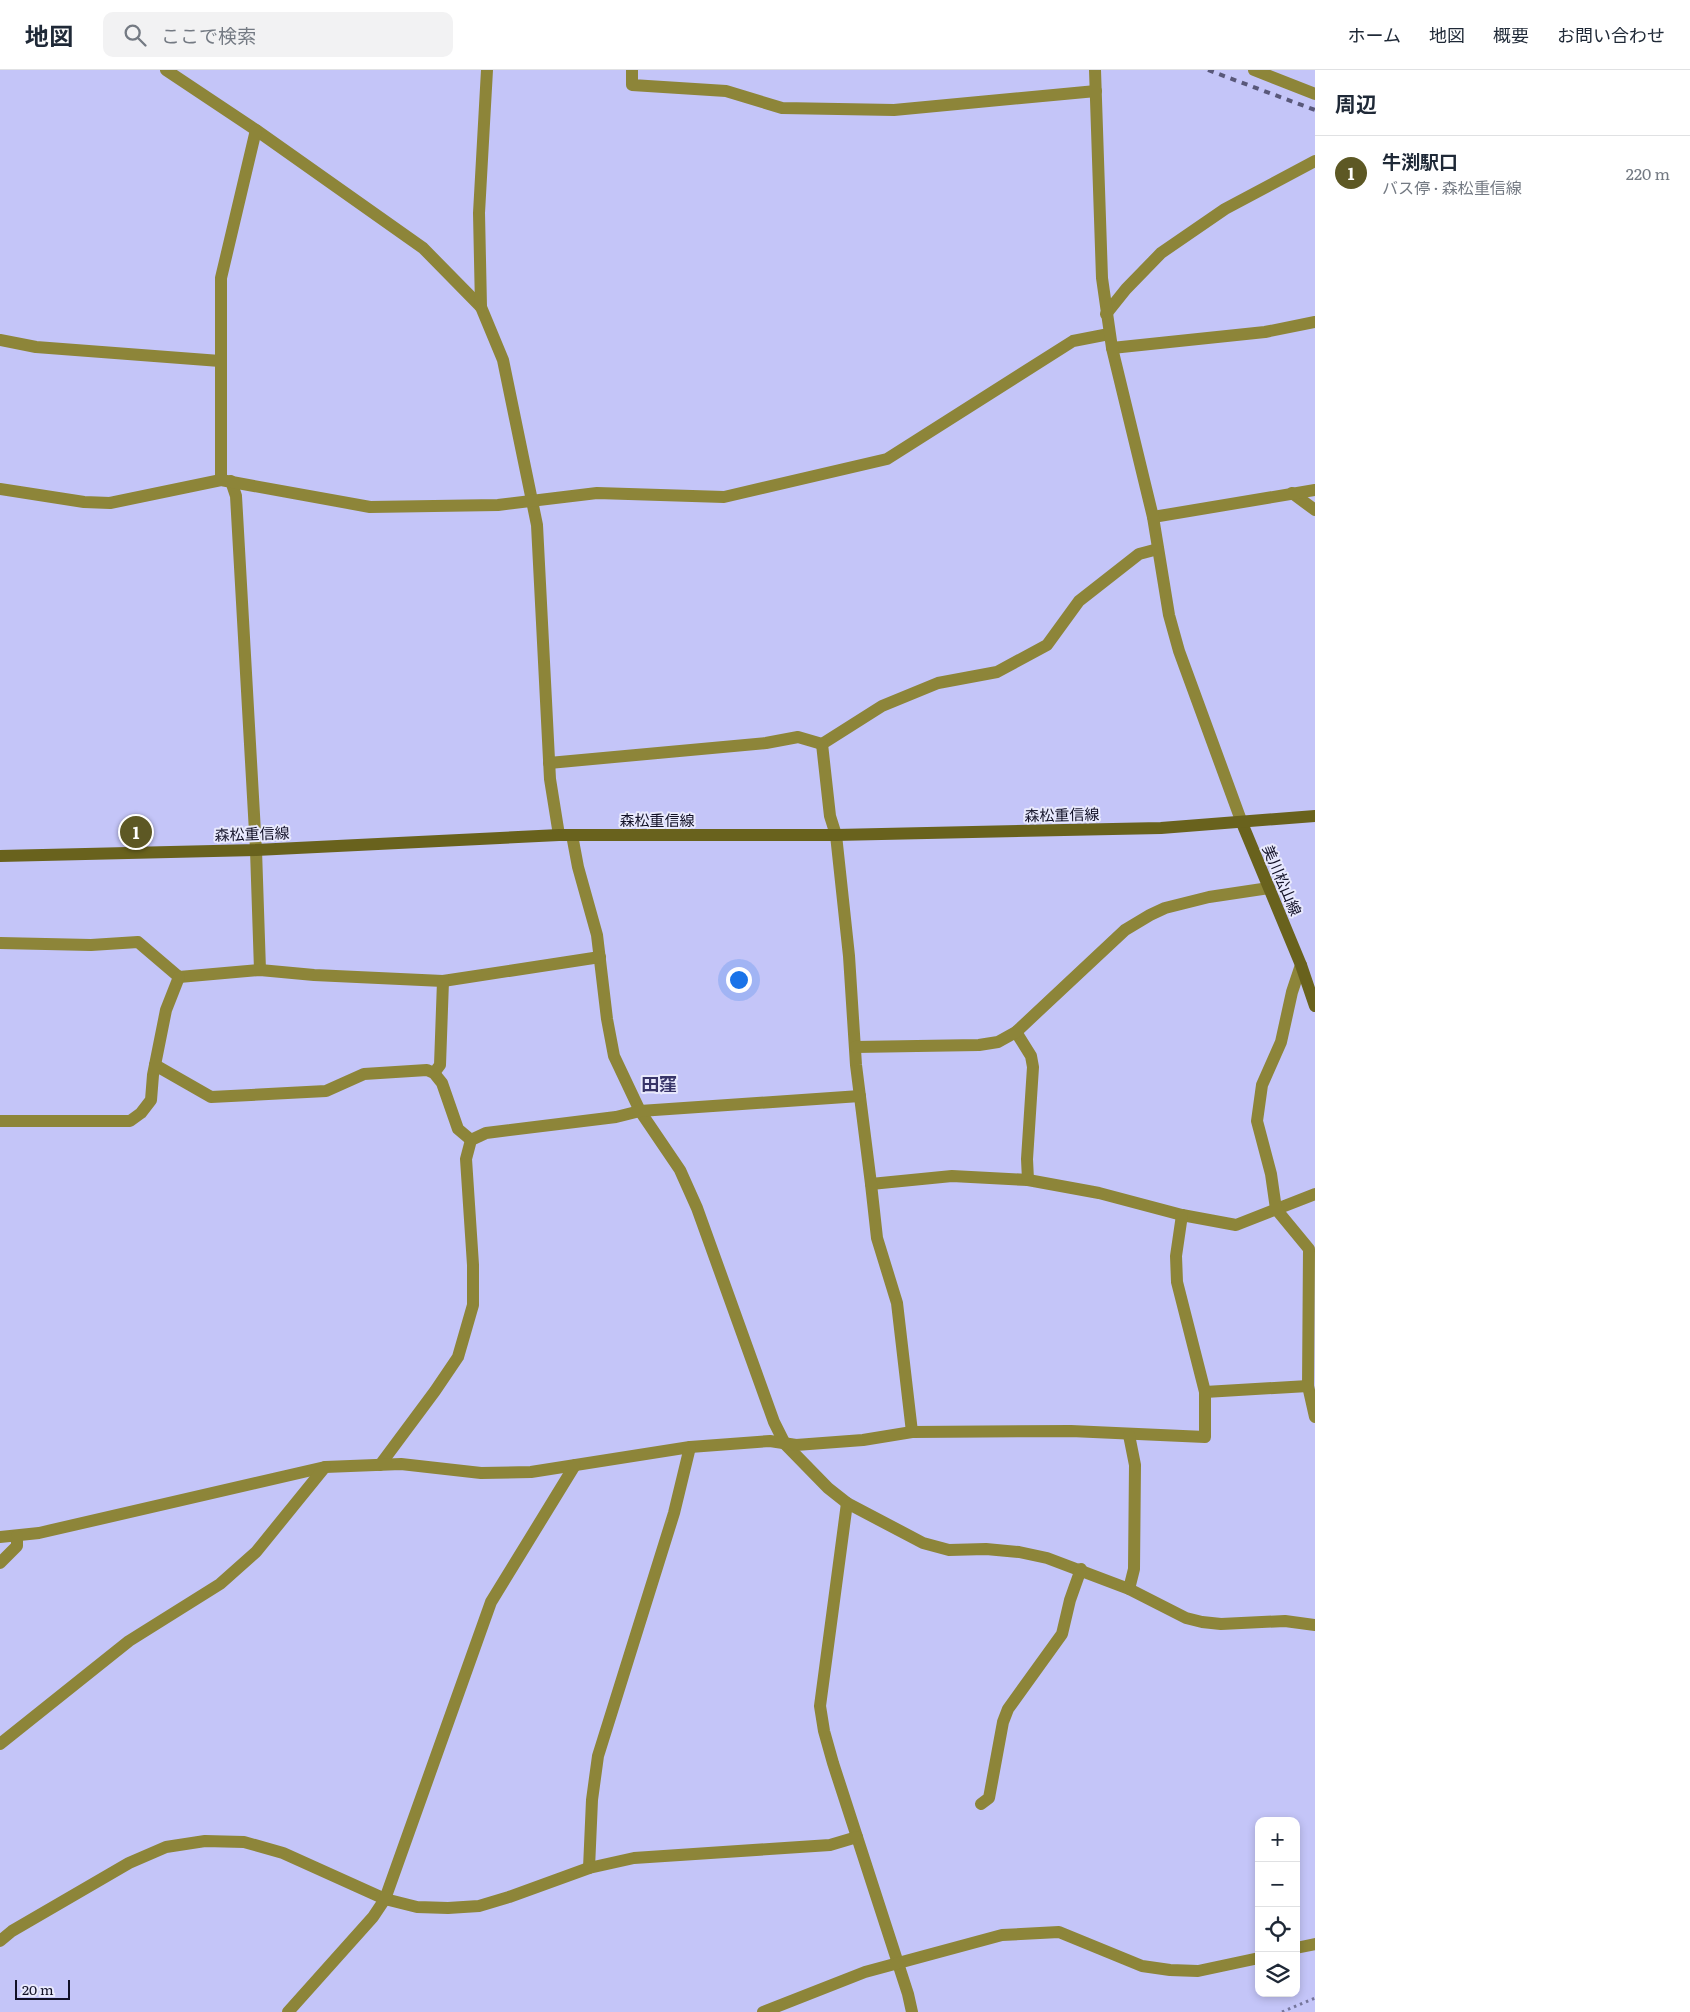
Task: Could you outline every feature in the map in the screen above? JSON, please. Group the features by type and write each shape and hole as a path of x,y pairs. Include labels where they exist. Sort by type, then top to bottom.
{"main road":[{"name":"森松重信線","path":"0,856 256,850 565,835 836,834 1161,828 1315,816"},
{"name":"美川松山線","path":"1242,823 1301,964 1315,1006"}],"street":[{"path":"166,70 256,130 423,248 481,307"},
{"path":"487,70 479,213 481,307 502,360 537,525 549,763 565,835 578,867 598,935 607,1019 614,1056 640,1111 680,1170 697,1208 774,1422 785,1444 806,1467 847,1503 923,1543 949,1550 986,1549 1019,1552 1047,1558 1081,1569 1128,1589 1186,1618 1202,1622 1221,1624 1285,1621 1315,1625"},
{"path":"632,70 632,84 726,91 782,108 894,110 1096,90"},
{"path":"1095,70 1102,278 1112,348 1153,516 1169,614 1177,642 1242,823"},
{"path":"1254,70 1315,94"},
{"path":"256,130 221,278 220,361 226,480 236,496 256,850 260,970"},
{"path":"1106,314 1126,289 1161,254 1225,209 1315,161"},
{"path":"1112,348 1265,332 1315,322"},
{"path":"0,490 84,502 110,503 226,480 370,507 498,506 597,493 724,497 887,459 1073,342 1110,334"},
{"path":"0,340 36,347 220,361"},
{"path":"1153,516 1315,490"},
{"path":"1292,493 1315,510"},
{"path":"549,763 766,743 798,737 822,744 882,706 938,683 997,672 1047,645 1079,600 1139,554 1158,549"},
{"path":"822,744 830,816 836,834 849,956 855,1047 877,1238 897,1303 912,1432"},
{"path":"855,1047 978,1045 998,1042 1016,1032 1125,930 1142,920 1165,908 1210,897 1269,888"},
{"path":"0,943 91,945 138,942 179,977 260,970 314,976 444,982 600,957"},
{"path":"1301,964 1292,992 1281,1042 1262,1085 1257,1120 1271,1174 1276,1209 1310,1249 1308,1386 1315,1417"},
{"path":"0,1121 130,1121 142,1113 151,1100 155,1065 166,1010 179,977"},
{"path":"434,1073 440,1065 444,982"},
{"path":"1016,1032 1031,1056 1033,1067 1027,1159 1028,1180"},
{"path":"155,1065 211,1097 326,1091 364,1074 427,1070 434,1073 442,1083 458,1129 471,1140"},
{"path":"471,1140 486,1133 616,1117 640,1111 860,1096"},
{"path":"380,1465 458,1357 474,1305 466,1159 471,1140"},
{"path":"871,1184 952,1176 1028,1180 1099,1193 1182,1215 1236,1225 1315,1194"},
{"path":"0,1538 39,1533 325,1467 401,1464 481,1474 531,1472 690,1447 770,1441 796,1445 863,1440 912,1432 1071,1431 1205,1437 1205,1392 1178,1282 1176,1256 1182,1215"},
{"path":"1205,1392 1308,1386"},
{"path":"1128,1589 1134,1569 1135,1465 1129,1435"},
{"path":"589,1868 592,1800 598,1756 674,1513 690,1447"},
{"path":"288,2012 373,1918 385,1899 492,1602 575,1465"},
{"path":"0,1744 129,1641 220,1584 256,1552 325,1467"},
{"path":"847,1503 820,1706 832,1764 908,1994 912,2012"},
{"path":"0,1563 17,1546 17,1536"},
{"path":"981,1804 989,1798 1003,1722 1008,1709 1062,1634 1070,1600 1081,1569"},
{"path":"0,1941 12,1931 129,1862 166,1847 205,1841 244,1842 283,1853 385,1899 418,1907 448,1908 480,1906 589,1868 634,1858 830,1845 857,1838"},
{"path":"763,2012 865,1972 1002,1935 1059,1932 1142,1966 1170,1970 1198,1971 1255,1959"},
{"path":"1300,1947 1315,1944"}],"path":[{"path":"1282,2012 1315,1998"}],"railway":[{"path":"1208,70 1315,110"}],"place":[{"name":"牛渕駅口","path":"136,832"}],"district":[{"name":"田窪","path":"659,1083"}]}
